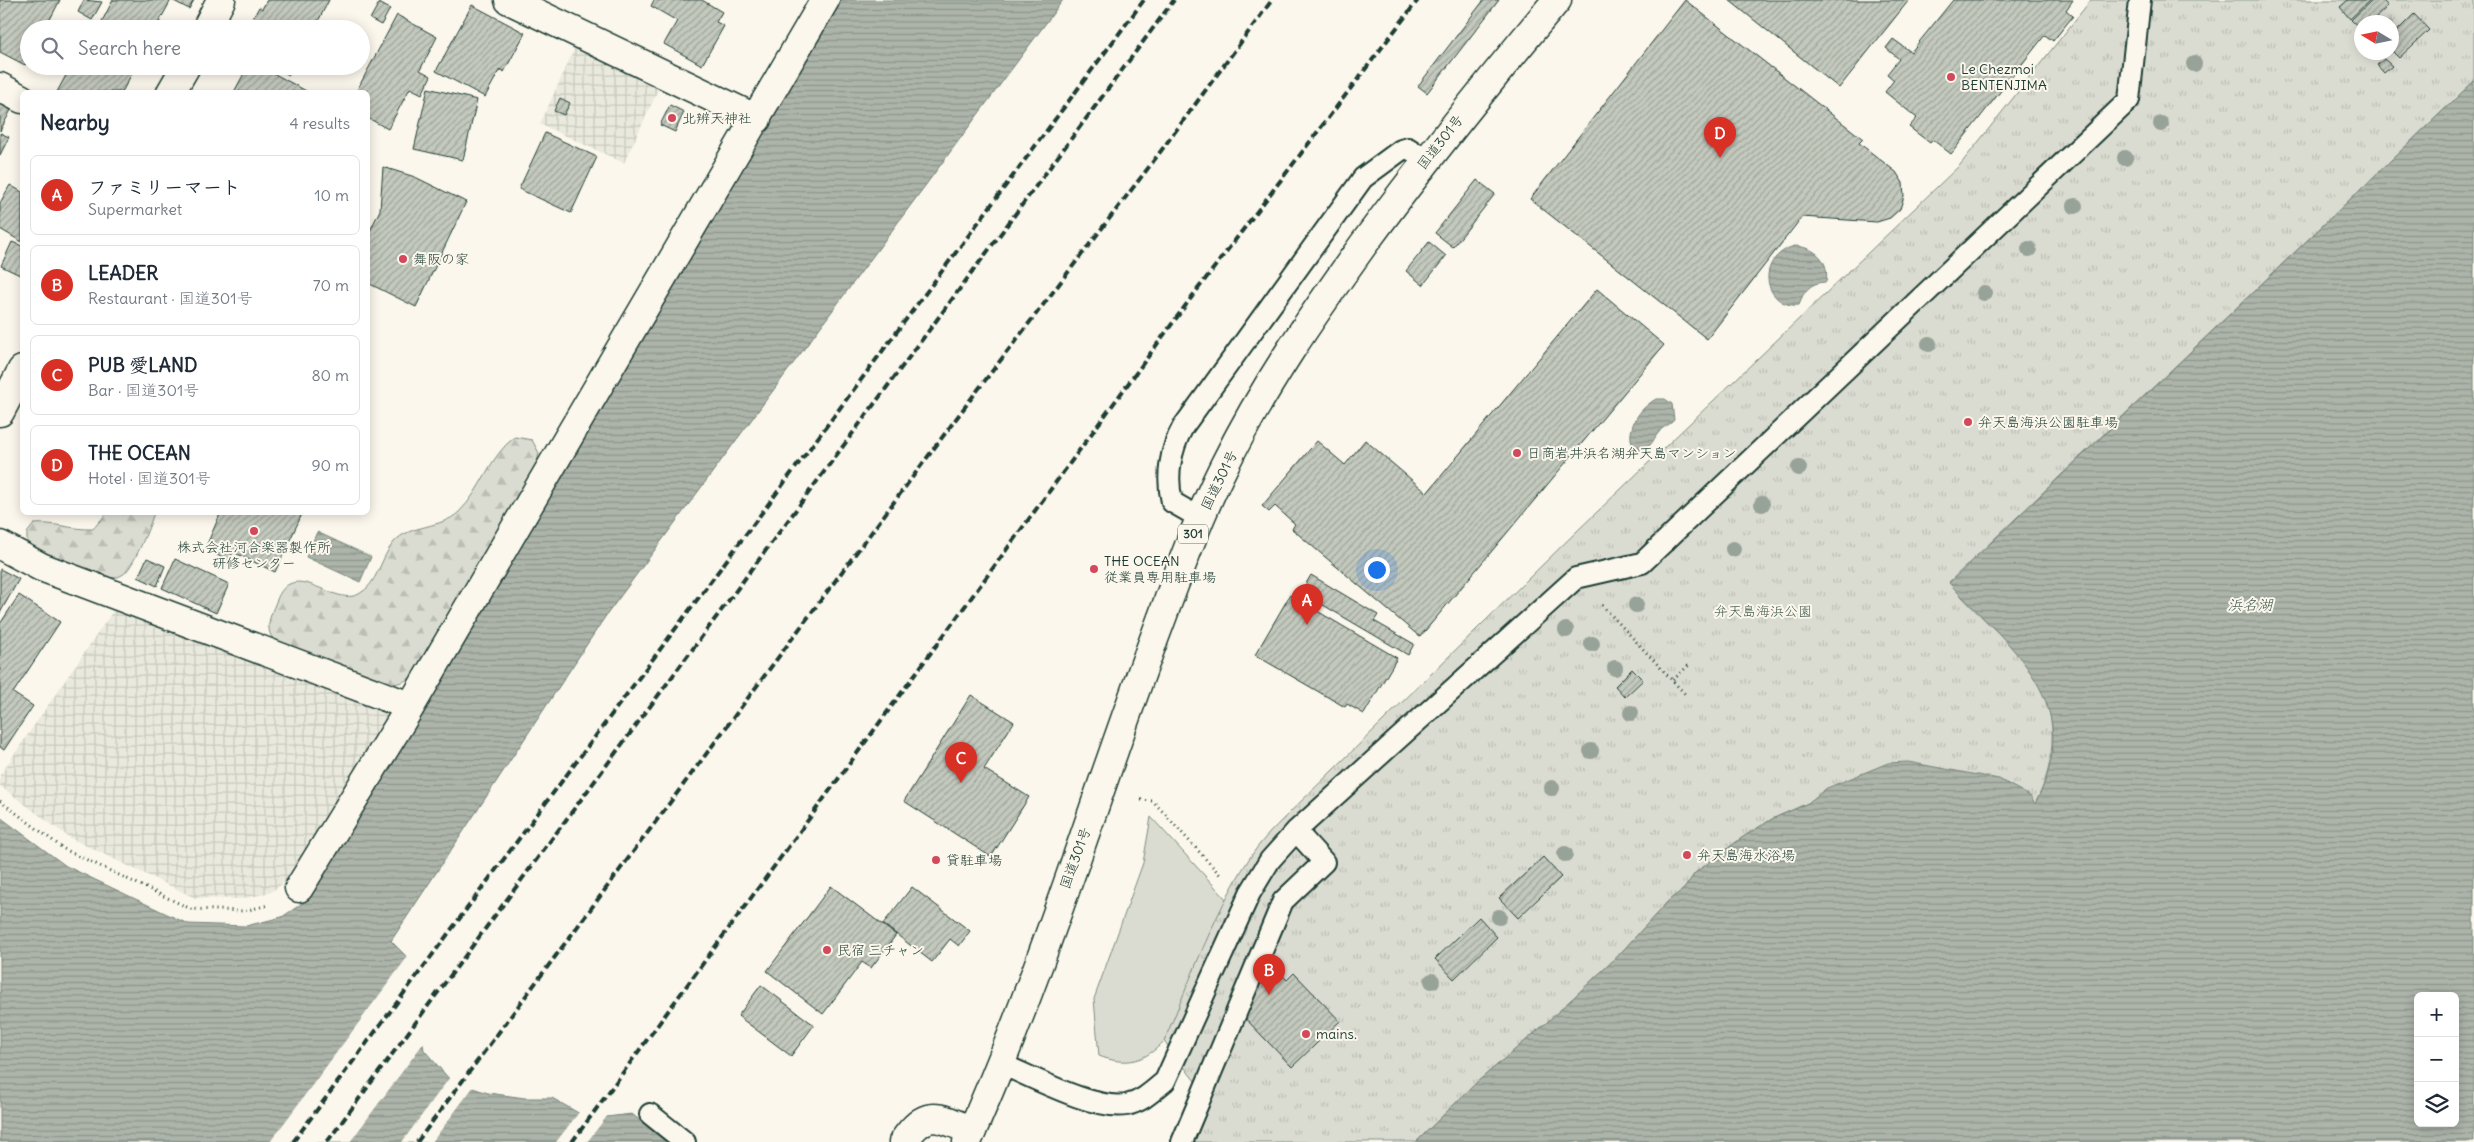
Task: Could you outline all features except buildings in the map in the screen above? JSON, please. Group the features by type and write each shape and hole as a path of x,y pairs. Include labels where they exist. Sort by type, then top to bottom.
{"main road":[{"path":"211,20 221,0"},
{"path":"508,0 757,119"},
{"path":"299,888 409,709 757,119 825,0"},
{"name":"国道301号","path":"969,1137 1001,1064 1137,685 1200,518 1254,408 1288,351 1426,160 1557,0"},
{"path":"173,90 181,75"},
{"path":"0,87 20,98"},
{"path":"0,412 20,374"},
{"path":"0,545 40,567 399,702 409,709"},
{"path":"903,1142 921,1120 932,1116 944,1118 969,1137"}],"lane":[{"path":"1001,1064 1103,1105 1126,1104 1147,1096 1165,1081 1249,896 1270,860 1296,831 1576,578 1642,563 2129,100 2140,0"},
{"path":"1200,518 1172,502 1169,492 1172,453 1183,427 1363,178 1402,150 1408,148 1426,160"},
{"path":"1182,1142 1283,901 1324,862 1296,831"},
{"path":"650,1114 685,1142"}],"path":[{"path":"1576,578 1685,694"},
{"path":"1673,680 1690,664"},
{"path":"1141,800 1153,801 1232,888 1249,896"},
{"path":"0,801 64,848 192,909 244,911 276,903 299,888"}],"shaded area":[{"path":"576,45 660,86 624,163 540,124"},
{"path":"115,608 392,713 289,879 271,892 243,899 195,898 70,838 0,786 0,775"}],"green space":[{"name":"弁天島海浜公園","path":"2091,0 2474,0 2474,81 1949,582 2022,658 2031,669 2047,701 2051,719 2051,754 2048,771 2035,804 1827,788 1808,803 1772,819 1743,837 1695,873 1684,889 1669,900 1616,958 1545,1024 1476,1083 1416,1142 1174,1142 1198,1085 1164,1041 1217,917 1242,870 1269,833 1575,533 1960,165"},
{"path":"515,437 532,440 539,453 535,471 414,675 406,681 392,684 381,683 280,645 273,638 269,630 269,620 283,589 292,583 303,583 337,595 359,594 371,584 389,548 401,536 443,521 459,512 474,494 492,463"},
{"path":"105,515 153,515 131,565 122,575 112,578 102,577 36,552 27,543 27,533 34,524 93,529"},
{"path":"1151,817 1227,900 1164,1041 1142,1058 1117,1061 1099,1056 1094,999 1143,863"}],"water":[{"path":"842,0 1063,0 605,617 391,941 408,958 424,1050 451,1081 488,1093 525,1098 552,1098 589,1119 632,1114 666,1142 0,1142 0,817 66,866 188,924 246,926 282,917 309,899 423,714"},
{"name":"浜名湖","path":"2474,81 2474,1142 1416,1142 1476,1083 1545,1024 1616,958 1669,900 1684,889 1695,873 1743,837 1772,819 1808,803 1827,788 1888,763 1908,762 1999,779 2030,796 2035,804 2049,768 2053,736 2048,707 2036,680 2018,655 1949,583"},
{"path":"1794,246 1808,249 1819,256 1826,267 1827,274 1826,282 1821,282 1808,288 1799,305 1788,304 1778,299 1772,292 1768,282 1768,272 1772,262 1781,253"},
{"path":"1656,399 1665,399 1672,404 1674,420 1656,435 1650,445 1643,450 1637,449 1633,445 1631,438 1632,428 1636,418 1644,408"},
{"path":"317,532 371,557 360,582 306,557"}],"pier":[{"path":"409,955 425,1041 350,1142 270,1142"},
{"path":"450,1077 474,1086 432,1142 402,1142"},
{"path":"580,1111 590,1117 608,1115 587,1142 556,1142"}],"railway":[{"path":"293,1142 1144,0"},
{"path":"327,1142 1174,0"},
{"path":"417,1142 967,404 1152,163 1272,0"},
{"path":"572,1142 1191,298 1418,0"}],"place":[{"name":"Le Chezmoi BENTENJIMA","path":"1951,77"},
{"name":"北辨天神社","path":"672,118"},
{"name":"THE OCEAN","path":"1720,158"},
{"name":"舞阪の家","path":"403,259"},
{"name":"弁天島海浜公園駐車場","path":"1968,422"},
{"name":"日商岩井浜名湖弁天島マンション","path":"1517,453"},
{"name":"株式会社河合楽器製作所 研修センター","path":"254,531"},
{"name":"THE OCEAN 従業員専用駐車場","path":"1094,569"},
{"name":"ファミリーマート","path":"1307,625"},
{"name":"PUB 愛LAND","path":"961,783"},
{"name":"弁天島海水浴場","path":"1687,855"},
{"name":"貸駐車場","path":"936,860"},
{"name":"民宿 三チャン","path":"827,950"},
{"name":"LEADER","path":"1269,995"},
{"name":"mains.","path":"1306,1034"}]}
